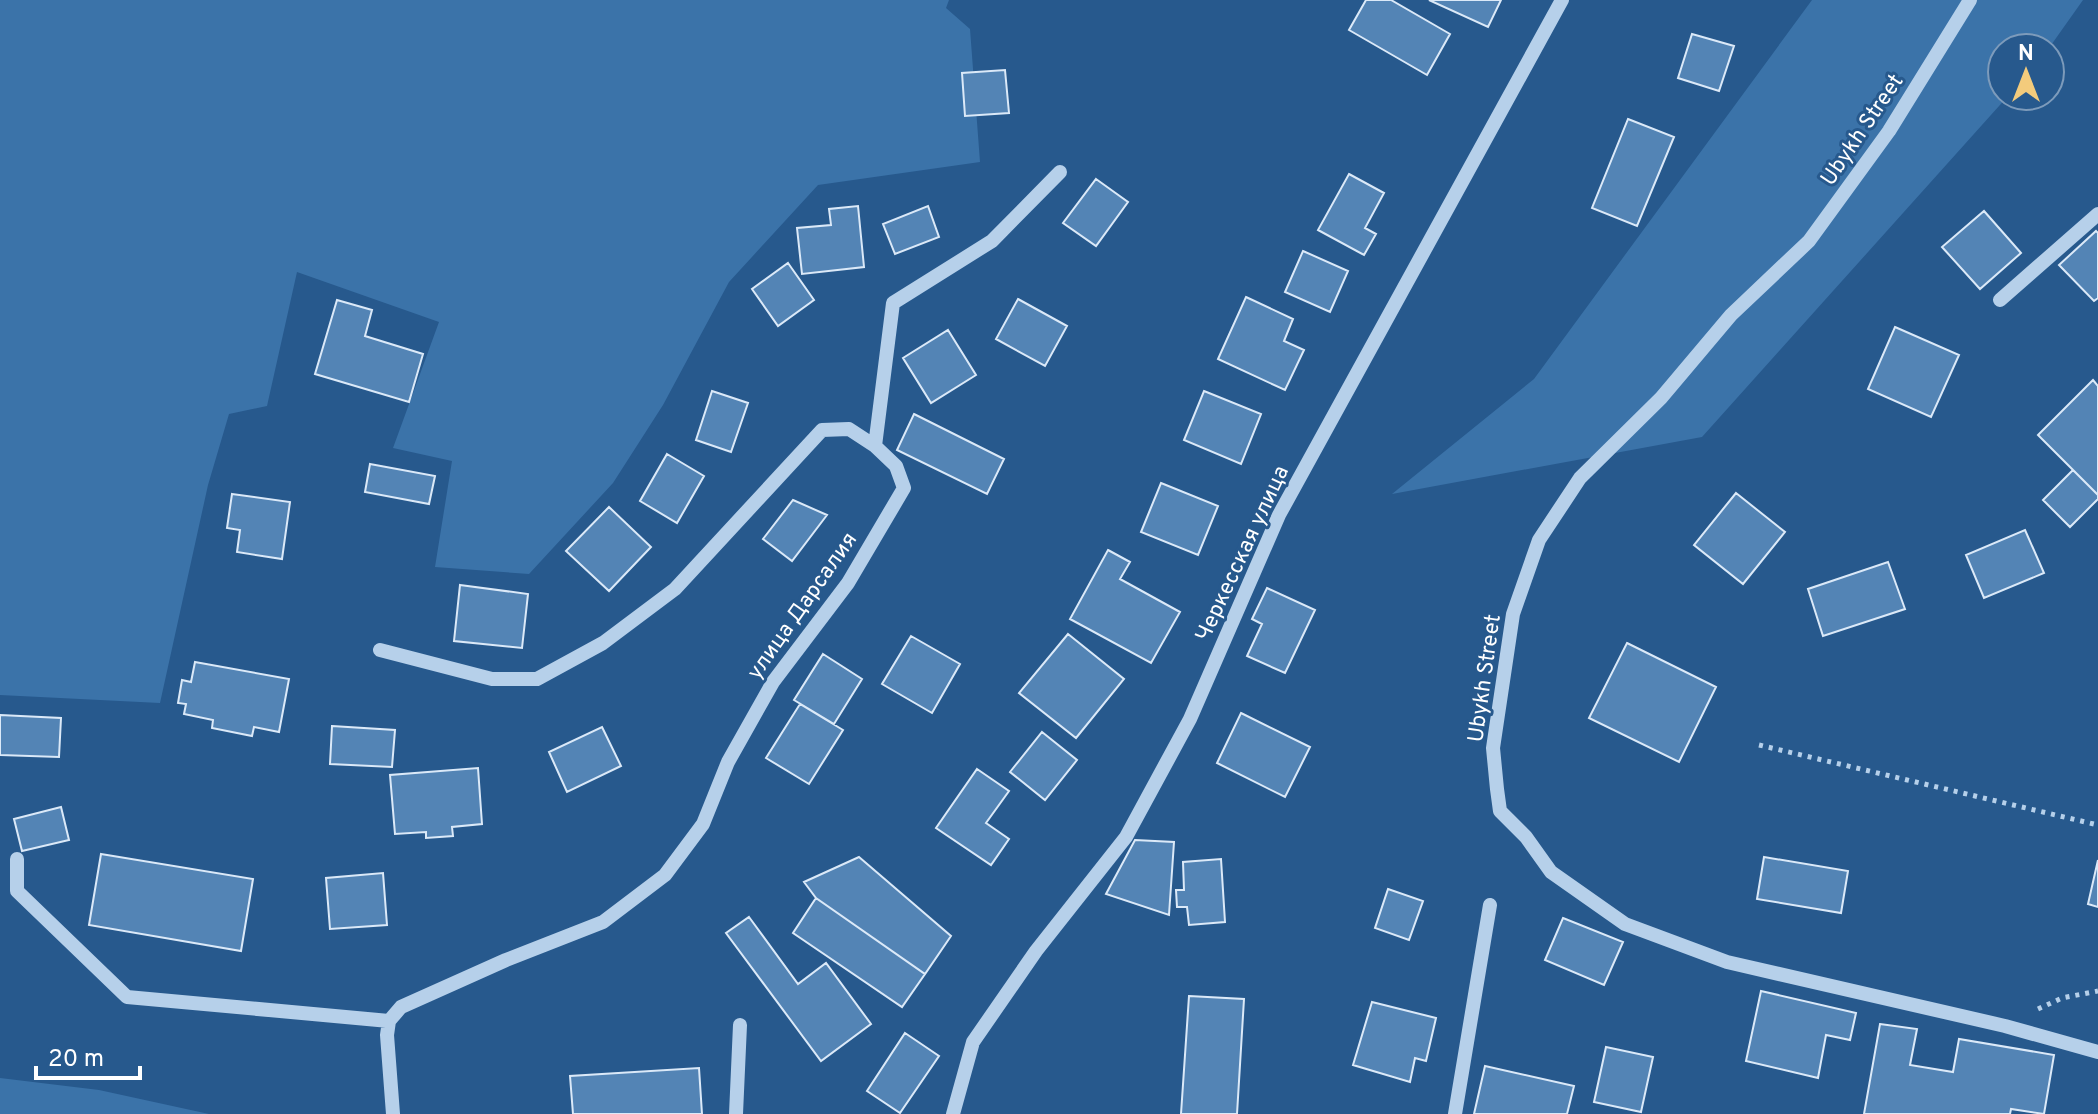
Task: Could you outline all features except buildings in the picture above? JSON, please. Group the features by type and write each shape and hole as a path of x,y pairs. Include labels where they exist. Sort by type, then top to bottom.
{"street":[{"name":"Черкесская улица","path":"953,1114 973,1042 1036,951 1126,837 1190,719 1279,515 1562,0"},
{"name":"Ubykh Street","path":"1970,0 1889,131 1809,241 1731,315 1661,398 1580,478 1539,540 1513,614 1493,748 1500,811 1526,837 1551,872 1625,924 1727,962 2005,1026 2098,1052"},
{"path":"875,446 893,303 992,241 1060,172"},
{"path":"2000,300 2098,214"},
{"name":"улица Дарсалия","path":"380,650 492,679 537,679 603,643 675,589 822,430 849,429 875,446 896,466 904,488 848,583 773,682 728,762 703,824 665,875 603,922 506,960 401,1007 389,1021"},
{"path":"17,859 17,891 127,997 389,1021 387,1035 393,1114"},
{"path":"1455,1114 1490,905"},
{"path":"736,1114 740,1025"}],"path":[{"path":"1759,745 2098,825"},
{"path":"2005,1026 2062,998 2098,991"}],"shaded area":[{"path":"0,0 949,0 946,8 970,29 980,162 818,185 729,282 663,405 613,483 529,574 435,567 452,461 393,448 439,322 297,272 267,406 229,414 208,485 160,703 0,695"},
{"path":"1812,0 2083,0 2060,32 1986,32 1986,112 1994,112 1702,437 1392,494 1534,379"},
{"path":"0,1078 99,1090 209,1114 0,1114"}]}
